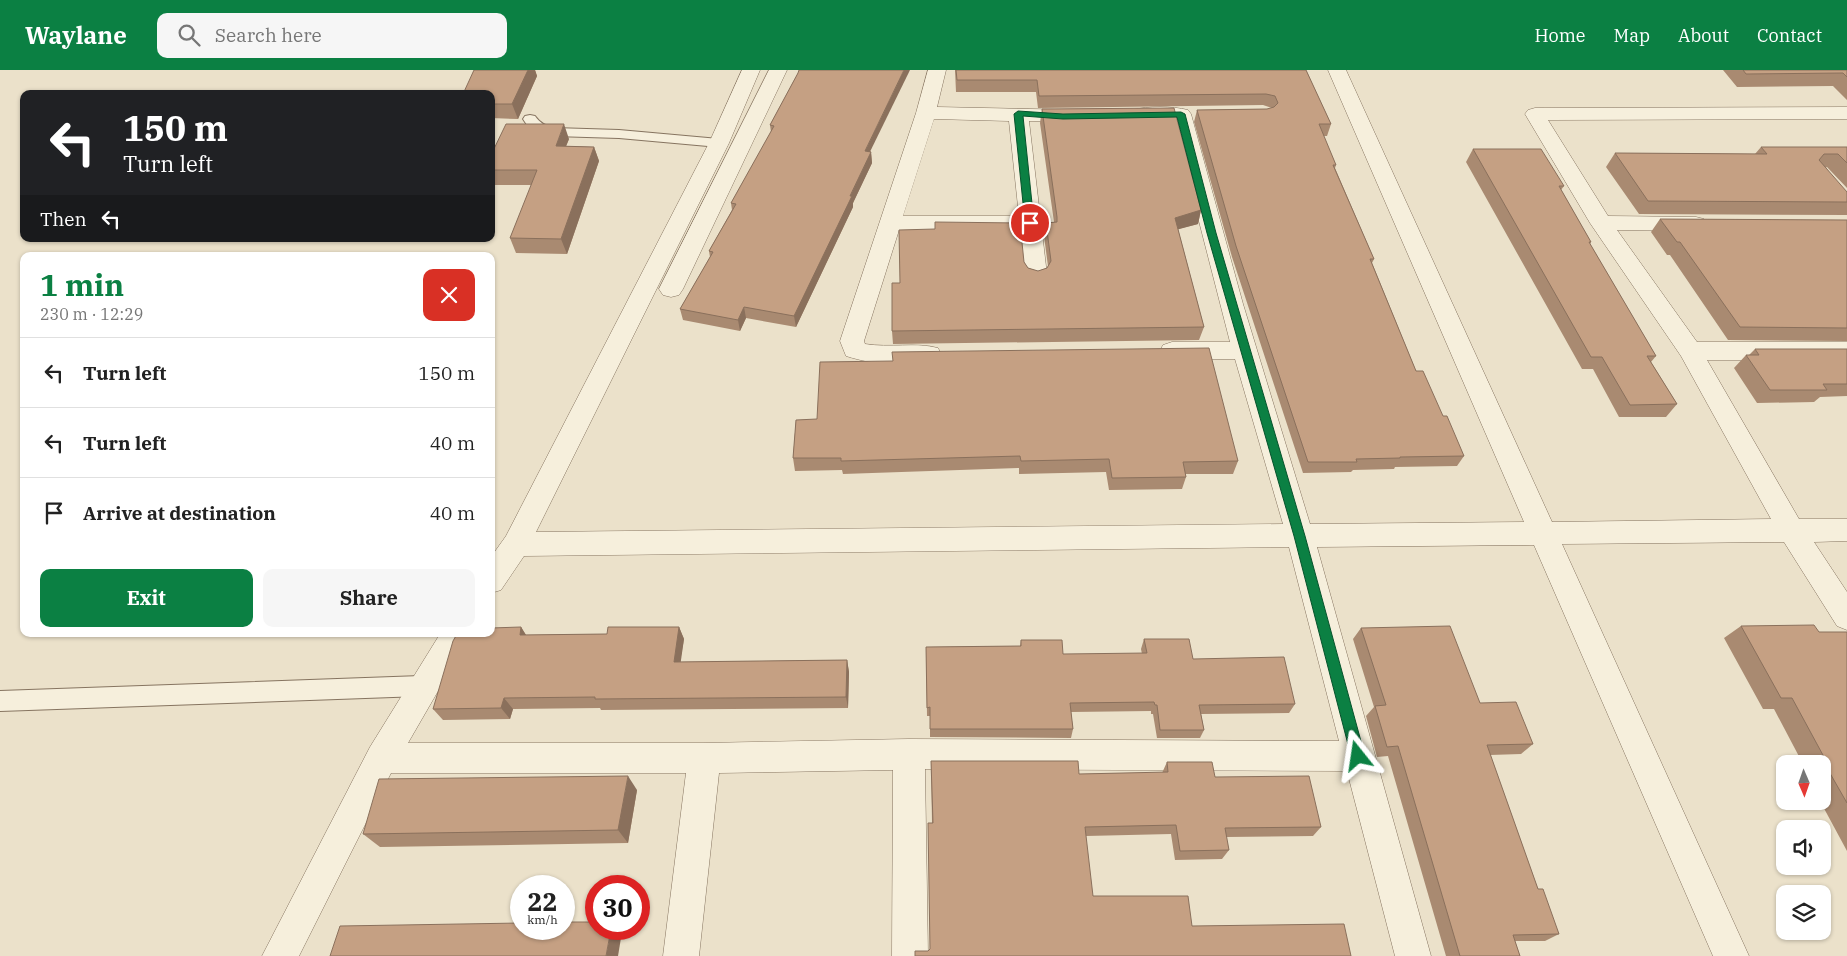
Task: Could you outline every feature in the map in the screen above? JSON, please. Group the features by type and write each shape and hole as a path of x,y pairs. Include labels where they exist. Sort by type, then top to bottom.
{"street":[{"path":"495,575 516,544 719,143 751,70"},
{"path":"671,289 778,70"},
{"path":"938,70 926,113 852,337 855,350 864,353 886,355 952,354"},
{"path":"1336,70 1731,956"},
{"path":"926,113 1063,116 1190,114 1204,207 1300,536 1413,956"},
{"path":"1847,113 1535,114 1601,223 1690,351 1791,530 1847,617"},
{"path":"1018,114 1036,275"},
{"path":"889,223 1030,223"},
{"path":"1601,223 1719,224"},
{"path":"1147,351 1246,350"},
{"path":"1690,351 1847,351"},
{"path":"516,544 1847,530"},
{"path":"280,956 380,758 422,686 454,637"},
{"path":"380,758 704,758 909,754 1358,756"},
{"path":"909,754 910,956"},
{"path":"681,956 704,758"}],"lane":[{"path":"530,119 534,125 543,130 554,132 619,134 719,143"},
{"path":"0,701 422,686"}],"building":[{"path":"474,70 528,70 512,104 495,104 495,90 465,90"},
{"path":"799,70 904,70 865,151 871,152 850,196 852,196 794,316 744,307 738,320 680,309 713,252 709,251 736,204 731,203 774,126 770,125"},
{"path":"956,70 1306,70 1331,124 1319,124 1336,165 1333,165 1374,259 1370,259 1416,371 1423,371 1443,416 1447,416 1464,456 1356,459 1357,462 1308,462 1236,246 1197,110 1267,109 1274,107 1278,103 1275,96 1266,94 1039,96 1037,80 957,80"},
{"path":"1743,70 1847,70 1847,77 1843,73 1746,74"},
{"path":"1174,108 1201,210 1175,218 1204,327 892,331 892,283 900,283 899,230 935,229 935,222 1020,223 1024,262 1028,268 1038,271 1047,268 1051,261 1046,223 1057,222 1057,217 1042,109"},
{"path":"506,124 564,124 556,146 594,147 561,239 510,238 537,170 495,170 495,147"},
{"path":"1761,147 1847,147 1847,163 1838,154 1824,154 1819,160 1847,192 1847,202 1648,201 1615,153 1767,154"},
{"path":"1473,149 1541,149 1564,186 1559,186 1591,242 1589,242 1656,356 1647,356 1677,404 1630,405 1602,357 1591,357"},
{"path":"1660,219 1847,220 1847,328 1740,327 1680,242 1677,242"},
{"path":"1209,348 1238,461 1183,462 1186,477 1112,478 1109,459 1021,461 1020,456 841,461 841,458 793,458 796,420 817,419 820,362 893,361 892,352"},
{"path":"1755,349 1847,349 1847,384 1823,384 1827,390 1770,390 1746,355 1759,355"},
{"path":"1814,625 1819,632 1847,632 1847,803 1831,775 1831,755 1823,755 1792,698 1781,698 1741,626"},
{"path":"1450,626 1480,703 1516,702 1533,744 1487,745 1538,889 1543,889 1559,934 1513,935 1520,956 1460,956 1398,746 1387,747 1375,706 1386,705 1361,628"},
{"path":"521,627 520,635 607,634 608,627 679,627 674,662 847,660 846,697 504,698 501,708 433,709 455,637 495,637 495,628"},
{"path":"1144,639 1189,639 1193,659 1284,657 1295,704 1199,705 1204,730 1160,730 1157,705 1154,702 1070,703 1073,729 930,729 930,707 927,708 926,647 1021,646 1021,640 1062,640 1063,654 1147,653"},
{"path":"931,761 1078,761 1079,774 1168,772 1167,762 1212,762 1215,777 1309,776 1321,827 1225,828 1229,850 1180,851 1176,825 1085,827 1093,896 1188,896 1192,926 1344,924 1351,956 915,956 915,951 928,951 930,949 928,823 933,823"},
{"path":"628,776 618,830 363,834 379,779"},
{"path":"575,922 585,922 585,940 609,940 606,956 330,956 340,926 510,923 510,940 575,940"}],"route":[{"path":"1030,223 1018,114 1063,116 1181,114 1201,198 1300,536 1358,756"}]}
